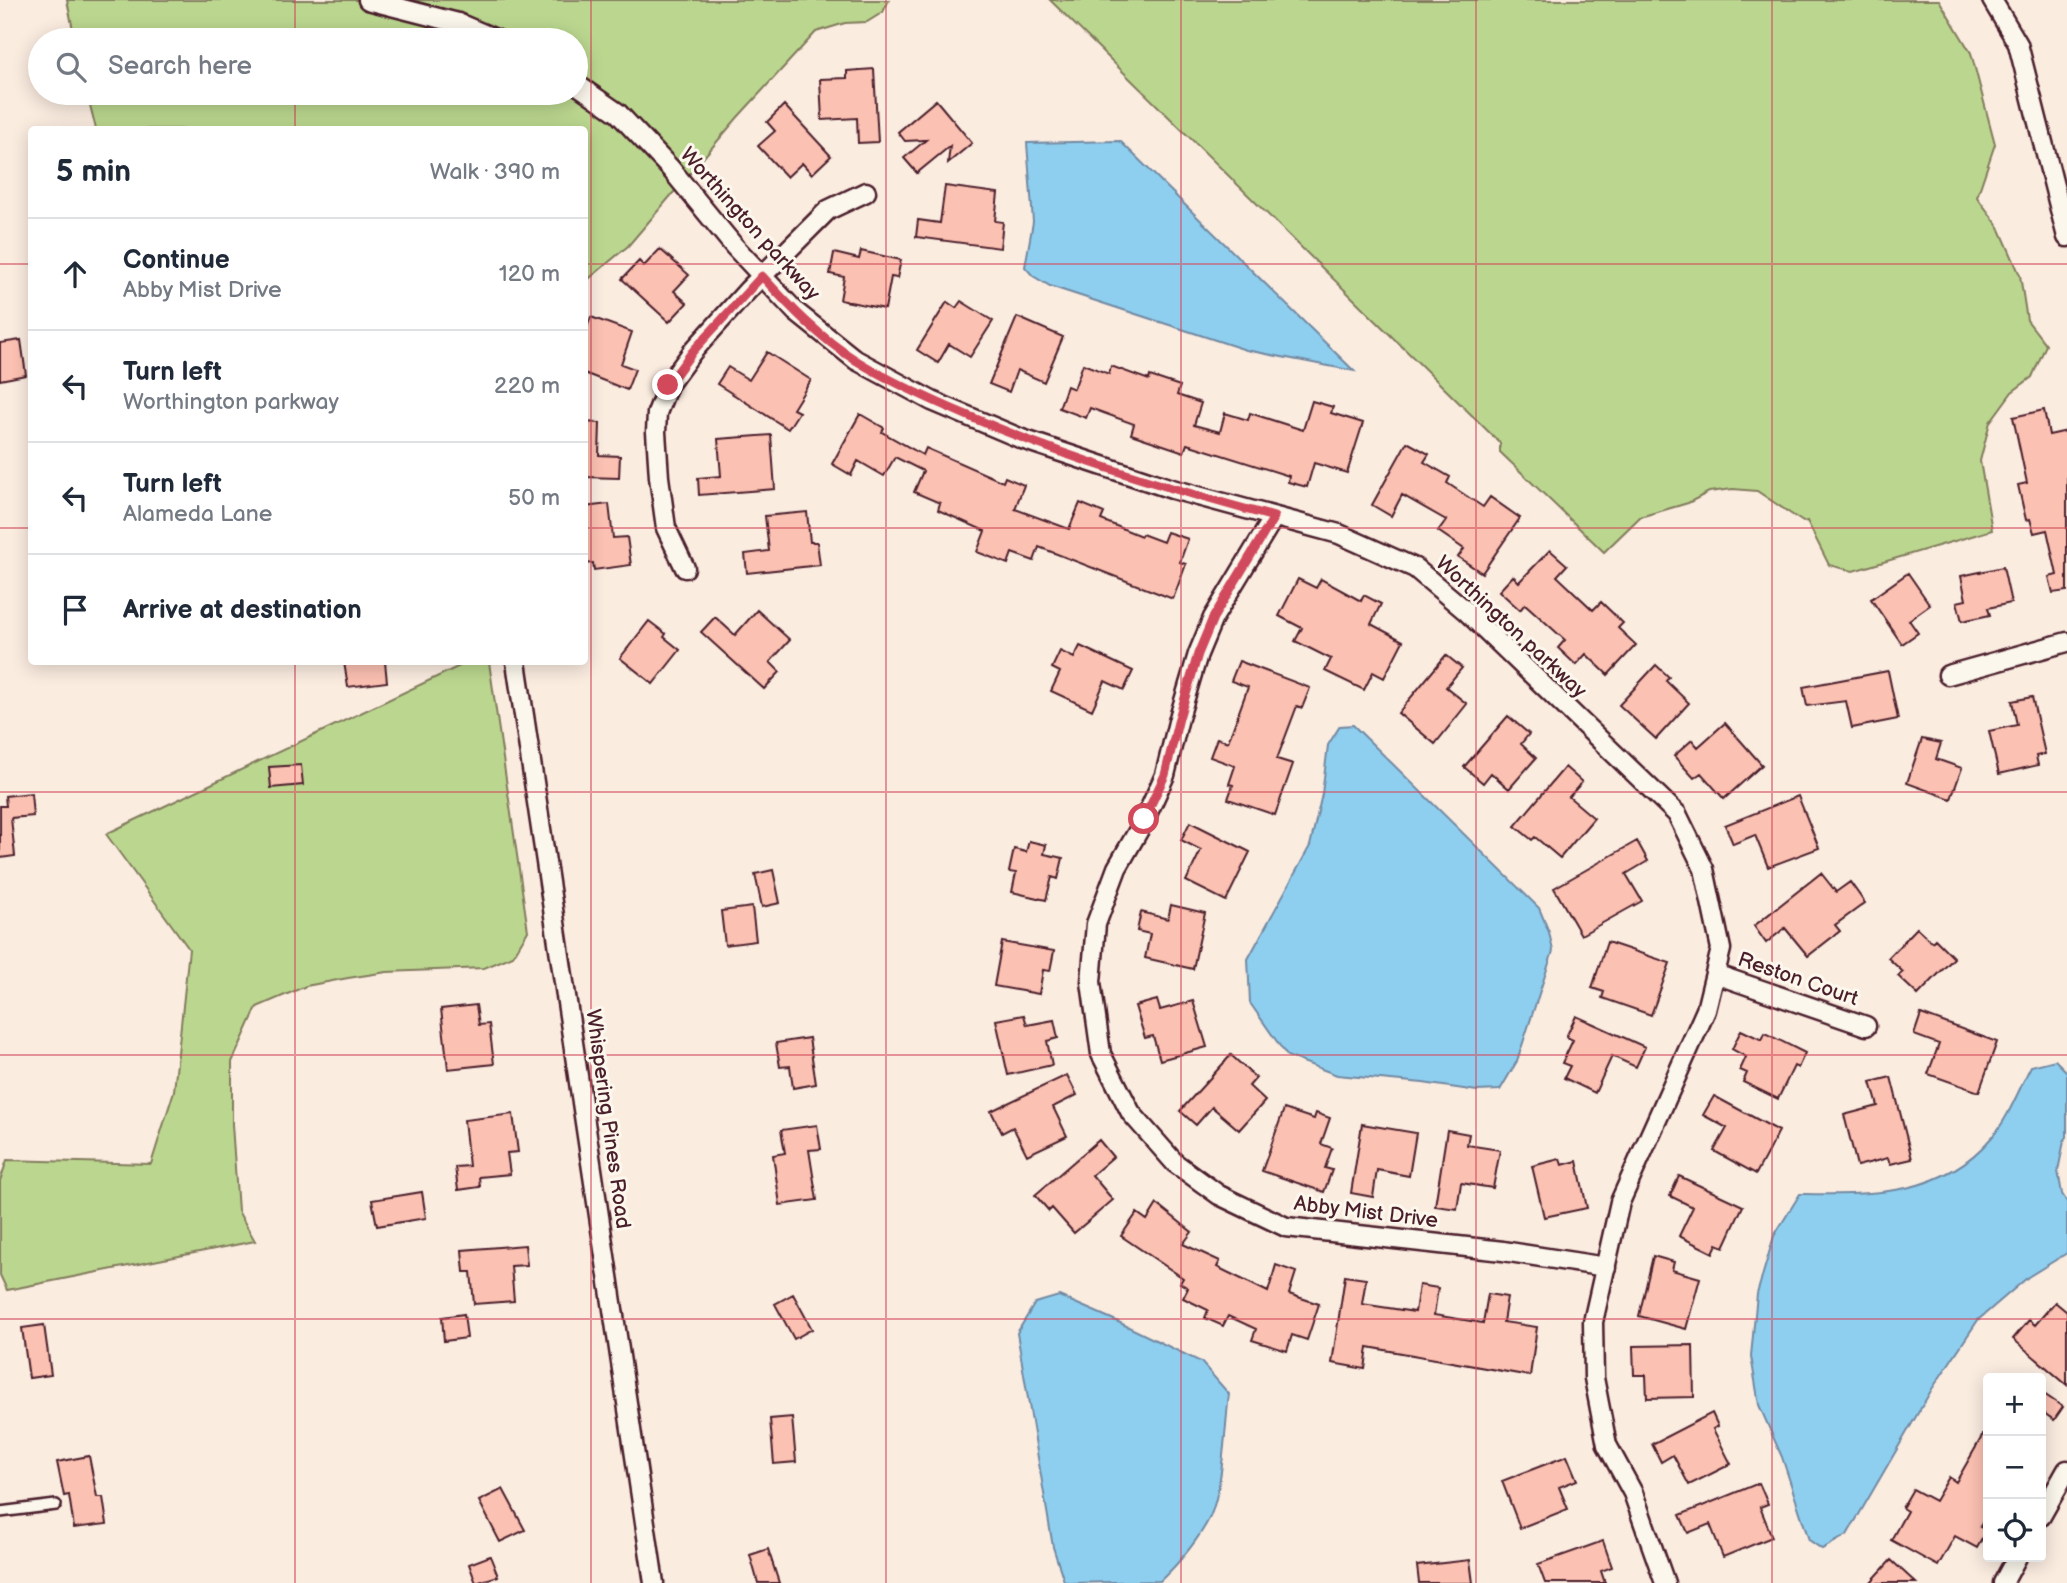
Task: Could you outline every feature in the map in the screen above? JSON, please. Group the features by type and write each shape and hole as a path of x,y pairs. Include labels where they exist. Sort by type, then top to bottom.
{"street":[{"path":"368,0 470,28"},
{"path":"1992,0 2018,44 2067,237"},
{"name":"Worthington parkway","path":"588,92 618,113 796,312 856,360 932,401 1022,439 1172,489 1339,534 1415,568 1466,611 1677,814 1704,869 1721,949 1706,1010 1620,1202 1593,1322 1594,1378 1607,1445 1633,1493 1665,1583"},
{"path":"685,568 666,528 659,477 657,413 668,385 693,351 828,210 866,192"},
{"name":"Abby Mist Drive","path":"1274,517 1213,618 1191,680 1165,775 1117,868 1096,924 1091,982 1101,1054 1131,1112 1175,1163 1219,1195 1286,1227 1503,1251 1605,1267"},
{"path":"1948,675 2067,642"},
{"name":"Whispering Pines Road","path":"516,665 654,1583"},
{"name":"Reston Court","path":"1715,974 1866,1026"},
{"path":"2046,1507 2067,1470"},
{"path":"2003,1583 2014,1562"}],"lane":[{"path":"0,1512 56,1506"}],"green space":[{"path":"67,0 889,0 883,12 867,22 845,23 816,32 738,117 628,246 588,279 588,126 95,126 90,105 588,105 588,28 73,28"},
{"path":"1050,0 1939,0 1971,53 1995,144 1977,197 1999,227 2020,275 2027,320 2046,345 2032,377 2012,392 1990,422 1980,461 1992,530 1853,571 1829,565 1807,521 1803,522 1757,491 1733,489 1709,492 1688,503 1640,517 1604,552 1500,452 1500,443"},
{"path":"462,665 489,665 528,931 513,956 484,968 387,972 348,978 306,986 257,1007 232,1062 232,1124 238,1211 255,1241 7,1290 0,1275 0,1181 7,1160 151,1164 174,1091 189,949 106,834"}],"water":[{"path":"1120,141 1354,371 1246,350 1050,286 1033,276 1025,267 1033,222 1027,143"},
{"path":"1353,725 1539,908 1549,932 1553,951 1517,1061 1500,1090 1477,1091 1337,1075 1287,1056 1250,1003 1248,959 1310,846 1322,794 1328,745 1340,726"},
{"path":"2055,1060 2067,1072 2067,1137 2058,1171 2062,1194 2067,1202 2067,1253 2028,1277 1978,1320 1932,1389 1847,1535 1822,1549 1809,1540 1782,1457 1759,1405 1751,1356 1757,1294 1774,1236 1800,1194 1879,1192 1928,1182 1951,1171 1972,1157 1992,1137 2009,1112 2031,1066"},
{"path":"1059,1296 1201,1362 1229,1394 1221,1474 1210,1517 1188,1551 1160,1581 1064,1581 1053,1547 1017,1333 1035,1303"}],"building":[{"path":"874,69 878,142 858,143 857,118 822,120 820,79 847,78 847,71"},
{"path":"936,100 972,143 948,163 950,146 917,173 904,158 926,140 905,141 898,132"},
{"path":"784,105 831,156 812,174 802,163 787,177 758,146 775,131 767,122"},
{"path":"945,186 998,193 995,221 1003,222 1000,248 916,237 918,220 940,223"},
{"path":"660,249 689,275 674,291 687,303 669,322 622,279 639,261 644,266"},
{"path":"861,251 901,260 897,278 891,277 885,309 840,300 844,277 830,274 834,253 859,259"},
{"path":"961,301 993,321 970,357 949,344 938,363 917,350 947,302 956,308"},
{"path":"591,317 632,332 621,364 635,369 627,390 588,375 588,325"},
{"path":"1017,317 1063,337 1044,382 1017,370 1009,392 989,384"},
{"path":"21,340 26,375 0,380 0,343"},
{"path":"767,352 811,380 793,409 799,412 788,429 717,384 728,367 749,380"},
{"path":"1083,364 1109,374 1111,366 1149,380 1150,376 1180,386 1177,395 1201,403 1194,425 1220,432 1225,413 1248,420 1250,413 1303,430 1312,401 1333,407 1331,413 1363,423 1347,473 1314,463 1307,487 1288,482 1289,476 1187,444 1184,452 1131,434 1134,424 1090,408 1086,418 1059,408 1067,386 1074,389"},
{"path":"2044,410 2049,435 2067,431 2067,591 2053,593 2049,577 2057,575 2047,530 2034,533 2030,519 2026,520 2018,485 2027,483 2013,417"},
{"path":"860,414 884,428 882,432 923,455 926,448 1003,482 1005,477 1024,485 1015,509 1069,529 1080,503 1104,513 1101,520 1141,536 1142,534 1163,542 1167,532 1188,539 1180,562 1186,564 1173,599 1039,547 1034,561 1012,553 1008,564 977,552 985,531 938,510 940,503 914,492 923,471 895,457 884,476 858,461 851,475 832,464"},
{"path":"588,422 600,423 599,455 620,456 619,478 588,477"},
{"path":"771,435 775,489 699,495 698,478 721,476 718,439"},
{"path":"1407,442 1429,454 1424,462 1450,477 1447,483 1483,507 1490,497 1520,518 1482,573 1458,557 1464,549 1438,531 1446,520 1402,495 1391,516 1372,505"},
{"path":"609,504 613,538 627,537 631,565 594,570 593,563 588,564 588,507"},
{"path":"807,512 810,542 817,542 820,565 747,573 745,554 769,551 765,516"},
{"path":"1550,550 1567,565 1557,576 1593,610 1601,602 1623,623 1618,628 1636,645 1608,675 1586,654 1576,665 1558,648 1565,640 1525,604 1520,610 1499,591 1513,576 1519,582"},
{"path":"2003,567 2011,603 1988,608 1990,615 1962,621 1957,602 1966,600 1961,576"},
{"path":"1908,573 1930,605 1909,620 1918,633 1902,644 1871,599"},
{"path":"1298,579 1316,588 1321,579 1361,601 1364,595 1381,604 1371,624 1403,641 1384,678 1373,672 1364,690 1325,671 1331,659 1295,641 1302,628 1279,616"},
{"path":"757,610 790,640 770,662 780,672 764,689 701,632 715,617 735,635"},
{"path":"649,621 666,634 664,637 680,650 653,684 620,658"},
{"path":"1080,646 1133,671 1124,690 1105,681 1092,710 1051,691 1060,672 1052,668 1060,651 1074,658"},
{"path":"1446,655 1462,668 1446,687 1467,704 1435,744 1398,713"},
{"path":"1239,661 1310,688 1302,708 1297,706 1277,759 1293,764 1275,815 1228,799 1233,785 1229,784 1235,766 1210,757 1217,738 1228,742 1248,687 1231,681"},
{"path":"344,665 385,665 387,682 348,687"},
{"path":"1656,665 1669,677 1666,681 1689,703 1656,739 1619,705"},
{"path":"1888,671 1898,719 1852,728 1846,701 1807,706 1803,687"},
{"path":"2032,697 2045,754 2036,756 2038,765 1999,774 1989,731 2017,725 2012,701"},
{"path":"1508,716 1529,734 1521,744 1536,758 1509,789 1491,773 1483,783 1464,767"},
{"path":"1725,723 1762,765 1724,799 1701,773 1694,778 1674,756 1692,740 1698,747"},
{"path":"1922,739 1941,743 1936,759 1962,768 1951,799 1907,783"},
{"path":"301,765 303,785 271,788 269,767"},
{"path":"1565,767 1582,782 1569,797 1594,818 1560,858 1535,837 1532,840 1515,826"},
{"path":"31,793 33,816 11,818 15,856 0,858 0,806 6,806 5,796"},
{"path":"1798,796 1819,848 1768,867 1755,835 1733,844 1725,825"},
{"path":"1190,822 1250,852 1226,901 1186,881 1201,850 1181,840"},
{"path":"1029,841 1046,845 1044,854 1063,858 1058,879 1052,877 1046,900 1012,892 1016,873 1009,872 1014,849 1026,852"},
{"path":"1637,841 1648,861 1626,874 1642,901 1581,935 1554,888"},
{"path":"773,870 780,903 762,907 755,874"},
{"path":"1821,873 1836,892 1850,882 1865,903 1835,925 1840,931 1808,956 1785,928 1766,943 1754,926"},
{"path":"1171,905 1205,913 1193,969 1145,958 1150,934 1137,931 1141,912 1168,919"},
{"path":"752,907 756,941 725,945 721,911"},
{"path":"1917,928 1932,942 1935,939 1954,958 1918,995 1898,976 1903,972 1888,958"},
{"path":"1002,942 1054,951 1050,971 1043,970 1039,994 994,986"},
{"path":"1607,942 1670,963 1651,1015 1602,998 1604,992 1592,988"},
{"path":"1157,1000 1160,1010 1193,1001 1207,1047 1160,1060 1153,1036 1145,1038 1135,1006"},
{"path":"476,1005 479,1025 489,1024 494,1064 448,1069 441,1009"},
{"path":"1921,1014 1997,1042 1979,1092 1928,1074 1939,1044 1914,1035"},
{"path":"1024,1015 1027,1025 1054,1020 1058,1038 1047,1041 1052,1065 1008,1075 996,1020"},
{"path":"1576,1016 1645,1047 1636,1067 1612,1056 1595,1093 1564,1078 1570,1066 1562,1063 1573,1040 1566,1037"},
{"path":"1741,1030 1762,1040 1765,1033 1805,1053 1798,1068 1794,1066 1778,1099 1743,1082 1747,1073 1740,1070 1746,1057 1732,1049"},
{"path":"809,1038 816,1084 793,1088 790,1066 780,1067 776,1043"},
{"path":"1231,1055 1256,1078 1249,1086 1265,1101 1239,1130 1212,1107 1196,1125 1180,1111"},
{"path":"1067,1075 1077,1095 1053,1107 1067,1136 1027,1155 1013,1127 1002,1133 991,1111"},
{"path":"1891,1077 1912,1159 1890,1164 1888,1158 1857,1166 1844,1115 1878,1106 1871,1082"},
{"path":"1714,1096 1779,1131 1756,1174 1714,1151 1727,1128 1703,1115"},
{"path":"1284,1109 1314,1119 1316,1113 1330,1118 1321,1144 1332,1148 1325,1168 1332,1170 1324,1192 1262,1171"},
{"path":"513,1114 518,1152 507,1153 510,1174 479,1177 480,1187 458,1190 455,1167 469,1166 464,1120"},
{"path":"1362,1124 1416,1133 1409,1176 1377,1170 1373,1197 1351,1193"},
{"path":"817,1125 821,1149 809,1150 817,1200 780,1205 773,1155 785,1153 781,1130"},
{"path":"1447,1130 1469,1134 1467,1145 1500,1150 1493,1188 1461,1183 1457,1209 1435,1206"},
{"path":"1099,1140 1113,1157 1092,1175 1113,1200 1074,1233 1052,1208 1049,1211 1035,1195"},
{"path":"1560,1159 1562,1165 1577,1161 1587,1208 1544,1217 1532,1166"},
{"path":"1679,1176 1743,1206 1724,1247 1717,1244 1713,1253 1679,1236 1693,1207 1670,1196"},
{"path":"422,1192 426,1218 377,1226 372,1200"},
{"path":"1157,1204 1192,1232 1183,1244 1220,1261 1217,1267 1268,1292 1276,1265 1296,1272 1289,1294 1319,1304 1307,1340 1292,1335 1287,1351 1252,1340 1256,1329 1228,1316 1223,1326 1205,1318 1208,1310 1183,1298 1188,1288 1180,1283 1183,1278 1121,1236 1137,1213 1147,1220"},
{"path":"525,1245 527,1265 511,1266 514,1301 474,1304 471,1272 464,1272 462,1250"},
{"path":"1653,1256 1674,1262 1672,1270 1700,1278 1686,1329 1639,1316"},
{"path":"1345,1276 1366,1279 1362,1304 1415,1312 1419,1285 1438,1288 1434,1315 1483,1323 1488,1294 1507,1297 1503,1322 1537,1327 1530,1376 1368,1347 1365,1369 1332,1363"},
{"path":"793,1294 812,1329 794,1339 775,1304"},
{"path":"2055,1302 2067,1312 2067,1385 2013,1339 2029,1320 2035,1325"},
{"path":"464,1314 467,1338 444,1341 442,1317"},
{"path":"44,1325 51,1375 29,1378 22,1328"},
{"path":"1693,1345 1694,1397 1647,1398 1646,1375 1634,1375 1633,1346"},
{"path":"2046,1395 2063,1407 2054,1420 2046,1414"},
{"path":"1712,1413 1718,1426 1713,1429 1731,1464 1689,1485 1673,1455 1661,1462 1652,1444"},
{"path":"792,1417 796,1462 774,1464 770,1419"},
{"path":"1983,1435 1983,1521 1980,1527 1983,1528 1983,1537 1977,1548 1955,1536 1938,1566 1891,1540 1907,1511 1902,1508 1913,1489 1935,1501 1949,1477 1956,1482"},
{"path":"89,1456 97,1497 103,1497 107,1524 74,1528 69,1495 64,1496 57,1462"},
{"path":"1567,1456 1577,1480 1559,1487 1568,1509 1520,1528 1502,1481"},
{"path":"1759,1483 1768,1504 1760,1507 1772,1537 1723,1557 1710,1524 1688,1533 1680,1515"},
{"path":"503,1489 525,1530 500,1542 479,1501"},
{"path":"1603,1541 1612,1567 1601,1571 1605,1583 1545,1583 1538,1564"},
{"path":"768,1549 779,1583 758,1583 750,1555"},
{"path":"490,1556 498,1576 476,1583 469,1564"},
{"path":"1470,1560 1473,1583 1419,1583 1417,1566"},
{"path":"1891,1560 1916,1583 1870,1583"}],"route":[{"path":"668,385 693,351 762,276 796,312 856,360 932,401 1022,439 1172,489 1274,517 1213,618 1198,654 1165,775 1144,819"}]}
